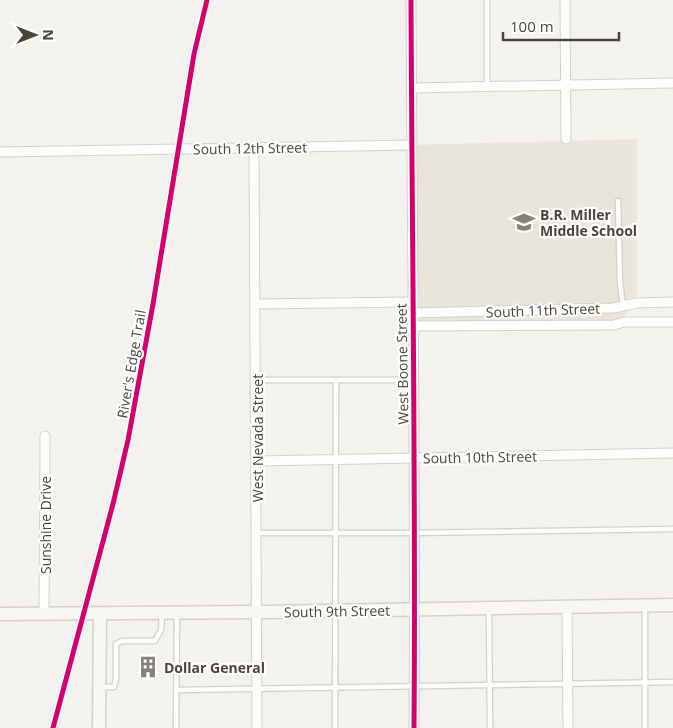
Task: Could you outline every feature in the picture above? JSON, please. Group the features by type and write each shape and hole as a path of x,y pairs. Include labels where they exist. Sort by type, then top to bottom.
{"main road":[{"name":"South 9th Street","path":"0,614 415,610 673,605"},
{"path":"99,728 100,614"}],"street":[{"name":"West Boone Street","path":"412,0 412,326 415,458 414,728"},
{"path":"565,0 566,139"},
{"path":"412,88 673,83"},
{"name":"South 12th Street","path":"0,152 411,145"},
{"name":"West Nevada Street","path":"254,149 257,728"},
{"path":"256,304 412,302"},
{"name":"South 11th Street","path":"412,313 614,308 637,303 673,302"},
{"path":"623,306 624,322"},
{"name":"South 11th Street","path":"412,326 614,325 624,322 673,322"},
{"name":"Sunshine Drive","path":"44,614 45,436"},
{"name":"South 10th Street","path":"257,461 673,453"},
{"path":"567,607 568,728"}],"lane":[{"path":"487,0 487,86"},
{"path":"618,201 620,282 623,306"},
{"path":"256,380 413,380"},
{"path":"335,728 336,380"},
{"path":"257,532 415,533 673,529"},
{"path":"645,605 645,728"},
{"path":"489,608 490,728"},
{"path":"99,687 114,687 116,679 116,644 122,640 155,641 161,630 162,613"},
{"path":"176,728 177,613"},
{"path":"177,690 673,682"}],"shaded area":[{"name":"B.R. Miller Middle School","path":"637,139 637,303 617,322 412,322 411,145"}],"cycle path":[{"name":"River's Edge Trail","path":"53,728 113,504 128,440 153,304 194,54 207,0"},
{"path":"411,0 414,728"}],"place":[{"name":"B.R. Miller Middle School","path":"524,222"},
{"name":"Dollar General","path":"148,667"}]}
